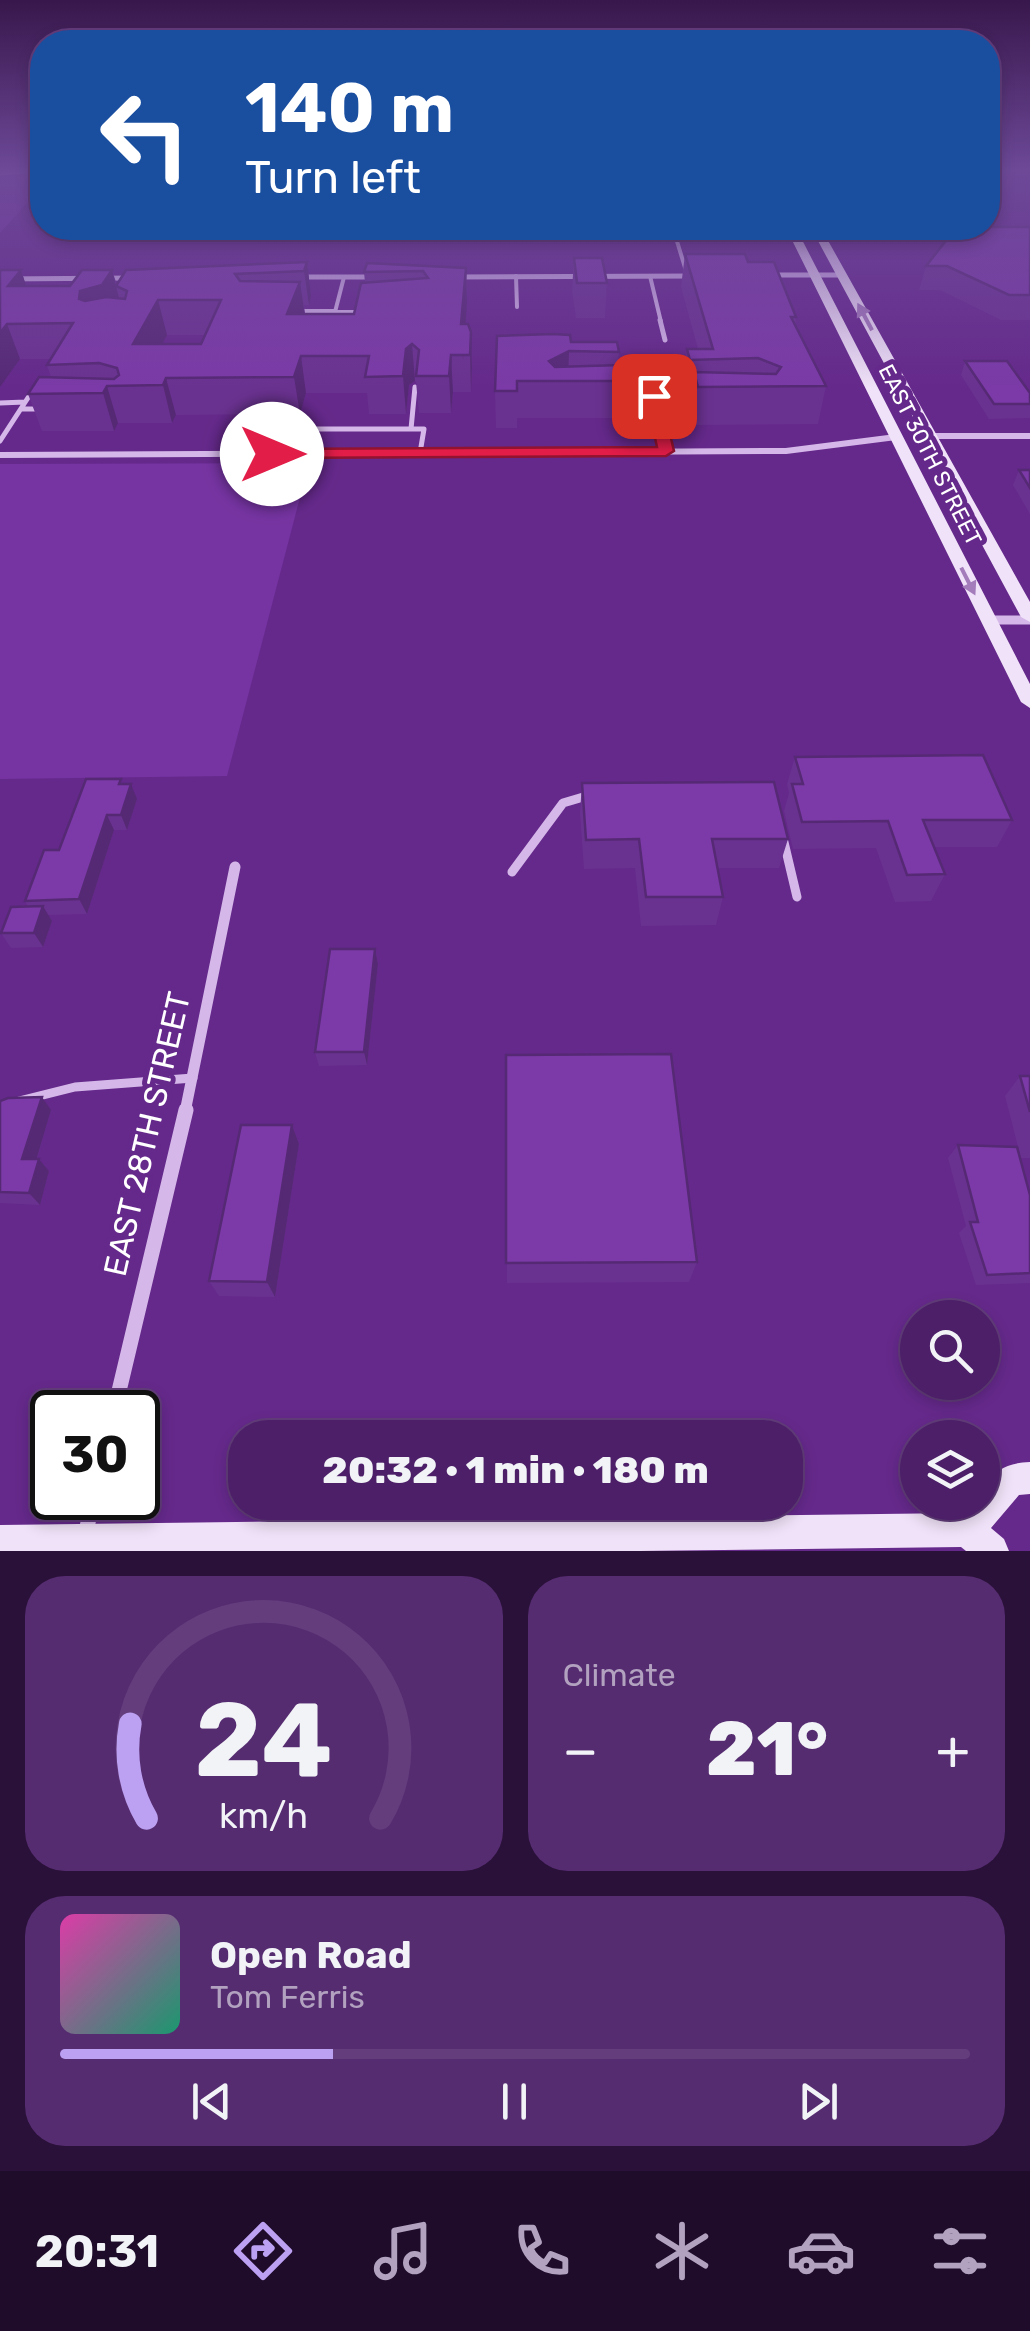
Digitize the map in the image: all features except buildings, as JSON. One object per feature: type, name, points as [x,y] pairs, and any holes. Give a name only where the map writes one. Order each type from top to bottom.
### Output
[{"type":"main road","name":"EAST 30TH STREET","points":[[799,243],[1030,702]]},
{"type":"main road","name":"EAST 30TH STREET","points":[[825,243],[1030,618]]},
{"type":"main road","points":[[0,1542],[100,1546],[979,1541],[1010,1478],[1030,1478]]},
{"type":"street","points":[[758,275],[842,275]]},
{"type":"street","points":[[442,277],[705,276]]},
{"type":"street","points":[[288,277],[383,277]]},
{"type":"street","points":[[4,278],[139,278]]},
{"type":"street","points":[[0,455],[786,451],[896,436]]},
{"type":"street","points":[[930,436],[1030,436]]},
{"type":"street","points":[[988,620],[1030,618]]},
{"type":"street","name":"EAST 28TH STREET","points":[[119,1390],[192,1078],[235,867]]},
{"type":"street","points":[[97,1520],[100,1546]]},
{"type":"lane","points":[[677,243],[688,276]]},
{"type":"lane","points":[[516,276],[517,306]]},
{"type":"lane","points":[[650,276],[665,340]]},
{"type":"lane","points":[[331,329],[344,277]]},
{"type":"lane","points":[[0,288],[4,278]]},
{"type":"lane","points":[[296,311],[366,312]]},
{"type":"lane","points":[[0,441],[41,380]]},
{"type":"lane","points":[[411,429],[414,387]]},
{"type":"lane","points":[[652,388],[666,451]]},
{"type":"lane","points":[[602,397],[714,404]]},
{"type":"lane","points":[[0,403],[52,409]]},
{"type":"lane","points":[[236,454],[246,429],[424,429],[420,453]]},
{"type":"lane","points":[[512,872],[563,804],[597,793]]},
{"type":"lane","points":[[780,826],[797,897]]},
{"type":"lane","points":[[4,1107],[74,1087],[192,1078]]},
{"type":"shaded area","points":[[309,463],[227,776],[0,779],[0,464]]},
{"type":"route","points":[[272,454],[666,451],[654,396]]}]
